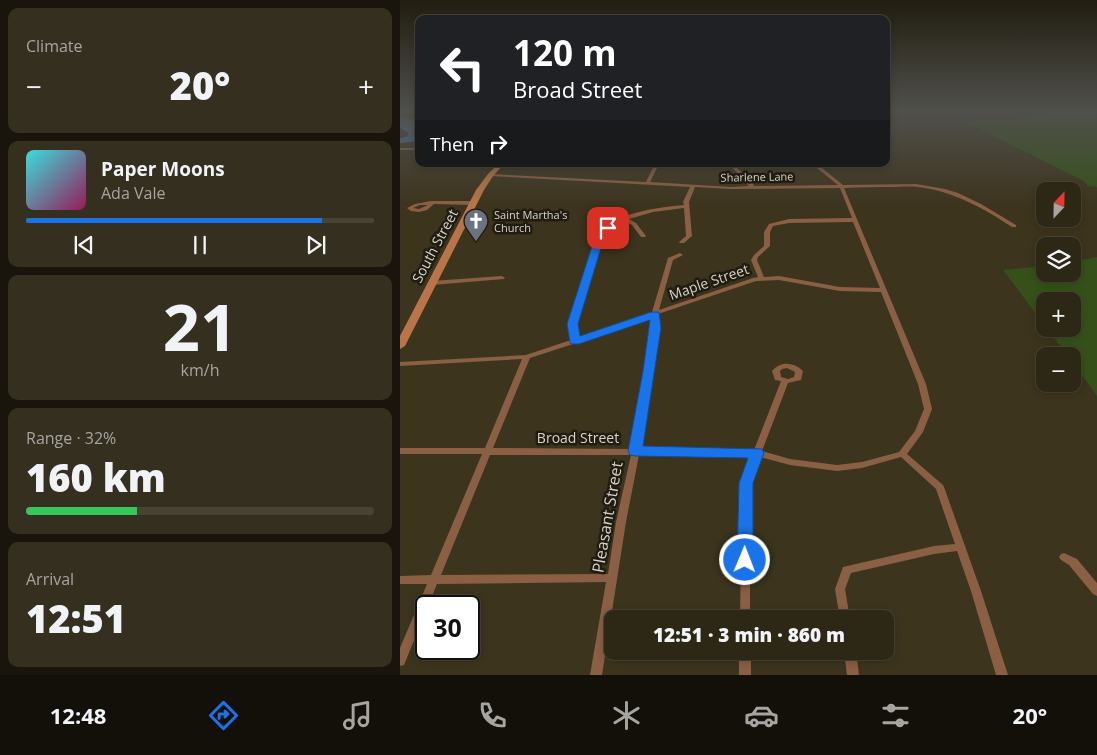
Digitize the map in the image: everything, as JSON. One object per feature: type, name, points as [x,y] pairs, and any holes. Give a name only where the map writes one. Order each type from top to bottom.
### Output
[{"type":"main road","name":"South Street","points":[[400,346],[473,203],[490,175],[498,167]]},
{"type":"street","points":[[400,149],[415,149]]},
{"type":"street","points":[[646,184],[655,167]]},
{"type":"street","points":[[734,167],[752,187]]},
{"type":"street","points":[[818,167],[841,185],[922,384],[928,409],[919,432],[902,454],[940,487],[1002,675]]},
{"type":"street","name":"Sharlene Lane","points":[[490,175],[693,186],[752,187],[910,184],[943,190],[980,203],[1014,226]]},
{"type":"street","points":[[682,242],[689,236],[686,206],[693,186]]},
{"type":"street","points":[[413,206],[411,210],[420,210],[433,203],[473,203]]},
{"type":"street","points":[[575,342],[573,324],[600,237],[608,228],[626,220],[655,210],[686,206]]},
{"type":"street","points":[[626,220],[634,224],[643,236]]},
{"type":"street","points":[[761,278],[754,260],[767,246],[767,232],[771,225],[784,222],[855,220]]},
{"type":"street","name":"Pleasant Street","points":[[596,675],[611,578],[649,371],[655,314],[670,259],[680,255]]},
{"type":"street","points":[[432,283],[502,278]]},
{"type":"street","name":"Maple Street","points":[[400,364],[527,357],[575,342],[744,282],[761,278],[785,279],[840,289],[883,290]]},
{"type":"street","points":[[400,661],[527,357]]},
{"type":"street","points":[[745,610],[746,483],[785,381]]},
{"type":"street","name":"Broad Street","points":[[400,451],[757,453],[790,462],[837,468],[862,465],[902,454]]},
{"type":"street","points":[[844,610],[840,589],[847,570],[934,550],[961,547]]},
{"type":"street","points":[[1064,557],[1073,562],[1097,591]]},
{"type":"street","points":[[400,580],[611,578]]},
{"type":"street","points":[[745,660],[745,675]]},
{"type":"street","points":[[851,660],[853,675]]},
{"type":"green space","points":[[1004,142],[1097,142],[1097,187],[1088,186],[1084,181]]},
{"type":"green space","points":[[1097,257],[1097,396],[1081,374],[1081,347],[1061,347],[1053,337],[1081,337],[1081,292],[1036,292],[1036,314],[1003,270],[1036,267],[1036,282],[1081,282],[1081,260]]},
{"type":"place","name":"Saint Martha's Church","points":[[476,242]]},
{"type":"route","points":[[608,228],[600,237],[573,324],[575,342],[655,314],[655,328],[642,421],[635,451],[757,453],[746,483],[745,560]]}]
